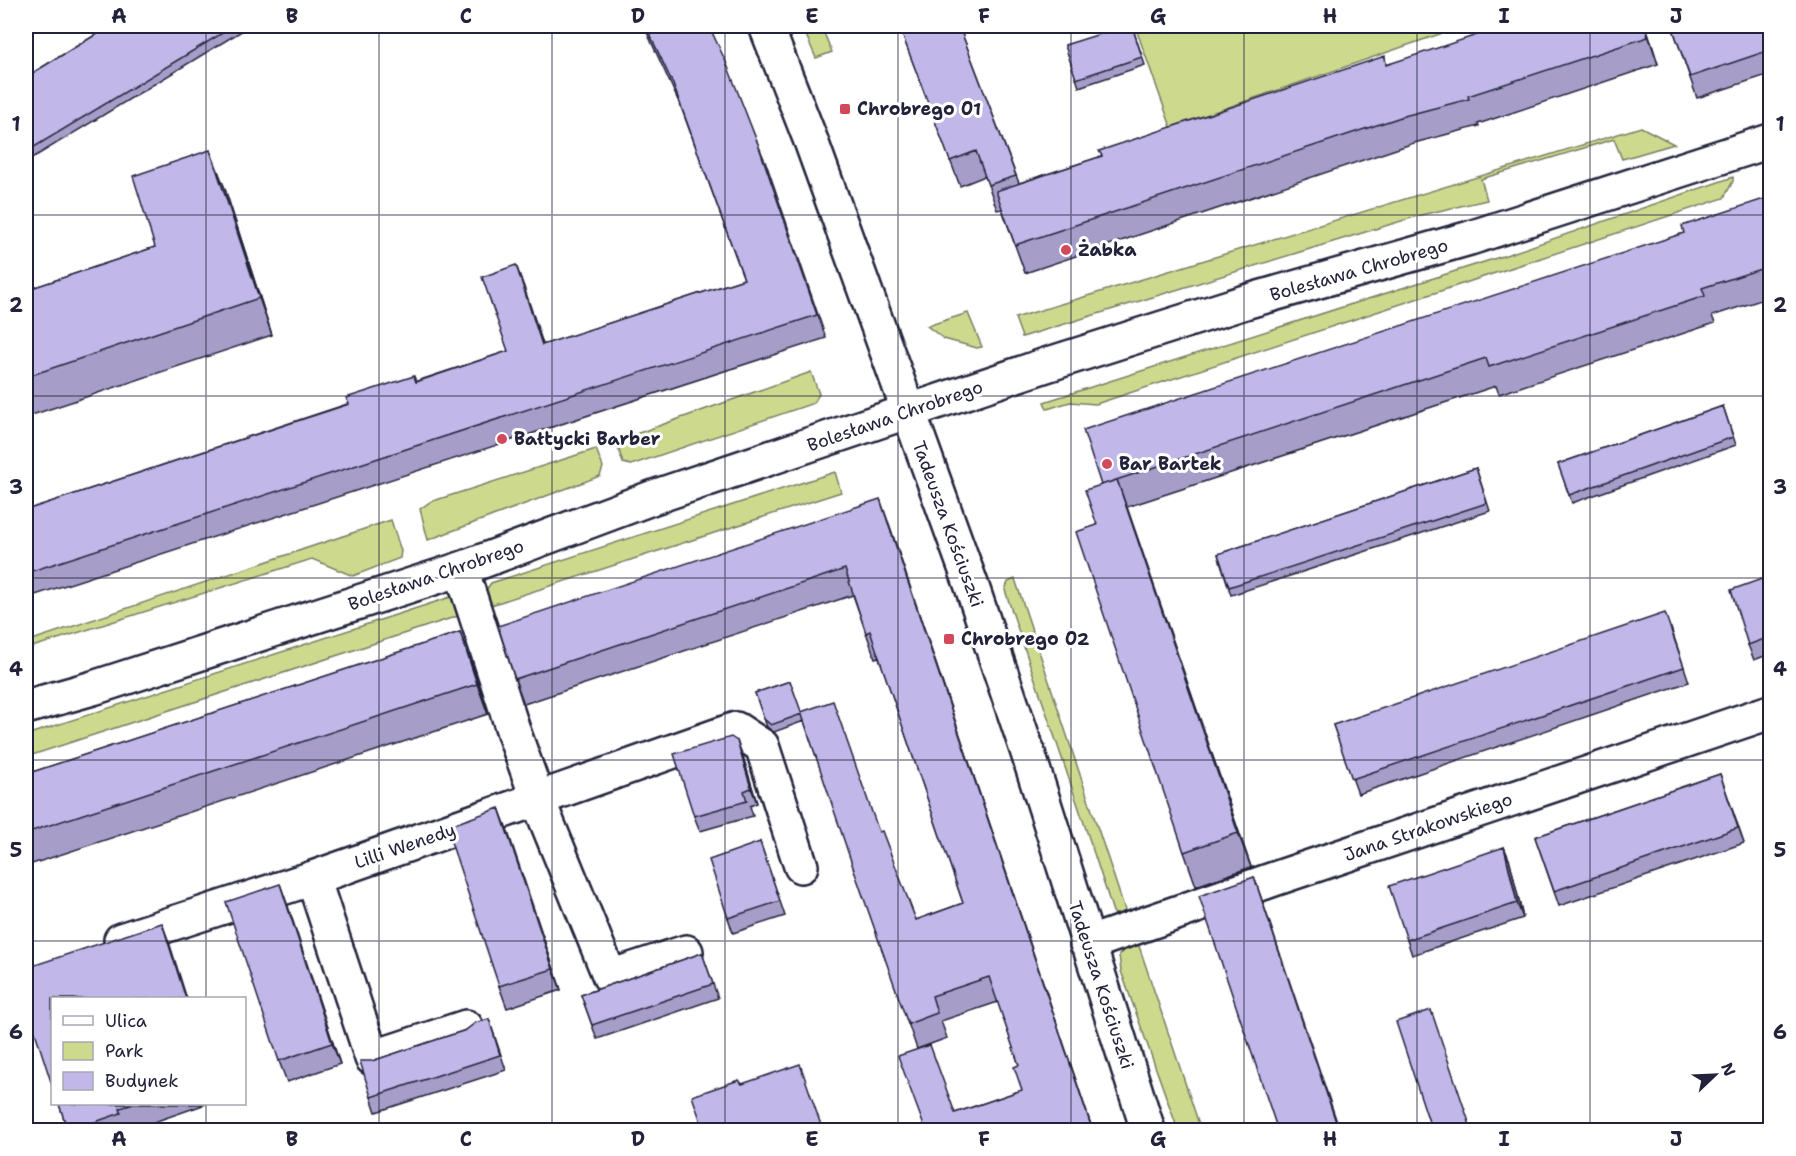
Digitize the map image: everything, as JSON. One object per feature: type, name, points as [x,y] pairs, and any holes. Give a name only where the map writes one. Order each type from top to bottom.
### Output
[{"type":"street","name":"Tadeusza Kościuszki","points":[[766,26],[811,141],[962,558],[1023,739],[1148,1131]]},
{"type":"street","name":"Bolesława Chrobrego","points":[[26,707],[93,688],[461,569],[654,497],[1017,375],[1234,305],[1448,244],[1770,141]]},
{"type":"street","points":[[461,569],[538,800],[609,977],[686,952]]},
{"type":"street","name":"Jana Strakowskiego","points":[[1087,944],[1770,712]]},
{"type":"street","name":"Lilli Wenedy","points":[[92,950],[313,878],[736,729],[762,747],[801,866]]},
{"type":"street","points":[[313,878],[372,1058],[466,1027]]},
{"type":"green space","points":[[802,26],[821,26],[832,52],[816,58]]},
{"type":"green space","points":[[1135,26],[1463,26],[1171,127]]},
{"type":"green space","points":[[1641,127],[1674,144],[1622,159],[1614,139],[1481,179],[1487,200],[1421,215],[1022,337],[1015,318]]},
{"type":"green space","points":[[1733,177],[1724,198],[1096,404],[1070,402],[1047,409],[1044,402],[1503,256]]},
{"type":"green space","points":[[968,313],[982,347],[977,348],[944,339],[927,326]]},
{"type":"green space","points":[[811,372],[819,394],[814,403],[631,465],[623,463],[616,441]]},
{"type":"green space","points":[[596,449],[603,467],[600,476],[428,540],[420,509],[430,502]]},
{"type":"green space","points":[[835,472],[841,492],[491,605],[486,590],[491,583]]},
{"type":"green space","points":[[391,520],[401,551],[400,558],[353,576],[312,559],[26,649],[26,642]]},
{"type":"green space","points":[[1015,579],[1127,916],[1118,916],[1113,912],[1018,630],[1005,590],[1008,582]]},
{"type":"green space","points":[[454,596],[464,614],[26,757],[26,735]]},
{"type":"green space","points":[[1138,943],[1201,1130],[1178,1130],[1121,971],[1119,955],[1128,946]]},
{"type":"building","points":[[110,26],[234,26],[26,152],[26,77]]},
{"type":"building","points":[[646,26],[709,26],[726,62],[758,144],[817,315],[26,573],[26,510],[349,404],[346,398],[414,376],[416,382],[508,351],[482,277],[516,265],[542,345],[744,279],[673,84]]},
{"type":"building","points":[[899,26],[959,26],[1016,176],[988,185],[976,151],[950,161]]},
{"type":"building","points":[[1125,26],[1132,26],[1142,57],[1076,79],[1065,45]]},
{"type":"building","points":[[1498,26],[1645,26],[1648,37],[1468,96],[1469,99],[1404,116],[1015,245],[996,191],[1102,156],[1099,151],[1385,56],[1386,65],[1498,28]]},
{"type":"building","points":[[1672,26],[1770,26],[1770,50],[1690,77]]},
{"type":"building","points":[[210,150],[259,298],[26,377],[26,290],[155,247],[133,176]]},
{"type":"building","points":[[1770,197],[1770,266],[1702,288],[1705,296],[1489,367],[1486,358],[1101,485],[1083,430],[1684,233],[1682,226]]},
{"type":"building","points":[[1723,406],[1733,437],[1569,495],[1558,464]]},
{"type":"building","points":[[1476,468],[1487,503],[1229,587],[1218,554]]},
{"type":"building","points":[[1117,480],[1238,833],[1184,852],[1076,532],[1097,525],[1085,490]]},
{"type":"building","points":[[880,499],[1091,1126],[1077,1131],[911,1131],[924,1126],[898,1056],[930,1045],[955,1113],[1022,1090],[1014,1067],[1019,1065],[989,977],[932,996],[937,1013],[908,1024],[856,876],[801,712],[833,701],[879,832],[882,831],[916,920],[963,903],[870,631],[866,633],[845,569],[515,679],[498,626]]},
{"type":"building","points":[[1770,576],[1770,637],[1748,645],[1731,590]]},
{"type":"building","points":[[1665,613],[1684,667],[1352,779],[1333,725]]},
{"type":"building","points":[[460,632],[477,684],[26,833],[26,774]]},
{"type":"building","points":[[790,681],[802,714],[771,725],[764,719],[755,693]]},
{"type":"building","points":[[731,737],[737,741],[751,788],[744,791],[747,801],[694,816],[674,754]]},
{"type":"building","points":[[1720,774],[1738,828],[1554,891],[1535,837]]},
{"type":"building","points":[[499,808],[553,969],[499,986],[446,827]]},
{"type":"building","points":[[760,842],[780,901],[728,918],[709,860]]},
{"type":"building","points":[[1504,847],[1517,903],[1407,940],[1389,886]]},
{"type":"building","points":[[1254,877],[1339,1131],[1278,1131],[1199,896]]},
{"type":"building","points":[[280,884],[332,1043],[279,1061],[226,902]]},
{"type":"building","points":[[162,923],[185,997],[51,997],[51,1082],[26,1004],[26,968]]},
{"type":"building","points":[[702,953],[713,984],[592,1025],[581,995]]},
{"type":"building","points":[[1431,1010],[1472,1131],[1432,1131],[1396,1022]]},
{"type":"building","points":[[489,1019],[500,1055],[371,1097],[360,1061],[372,1061],[466,1030],[475,1023]]},
{"type":"building","points":[[800,1064],[823,1131],[704,1131],[692,1096],[739,1080],[742,1084]]},
{"type":"building","points":[[59,1105],[130,1105],[120,1108],[121,1113],[68,1131]]},
{"type":"building","points":[[1770,1121],[1770,1131],[1742,1131]]},
{"type":"place","name":"Chrobrego 01","points":[[845,109]]},
{"type":"place","name":"Żabka","points":[[1066,250]]},
{"type":"place","name":"Bałtycki Barber","points":[[502,439]]},
{"type":"place","name":"Bar Bartek","points":[[1107,464]]},
{"type":"place","name":"Chrobrego 02","points":[[949,639]]}]
